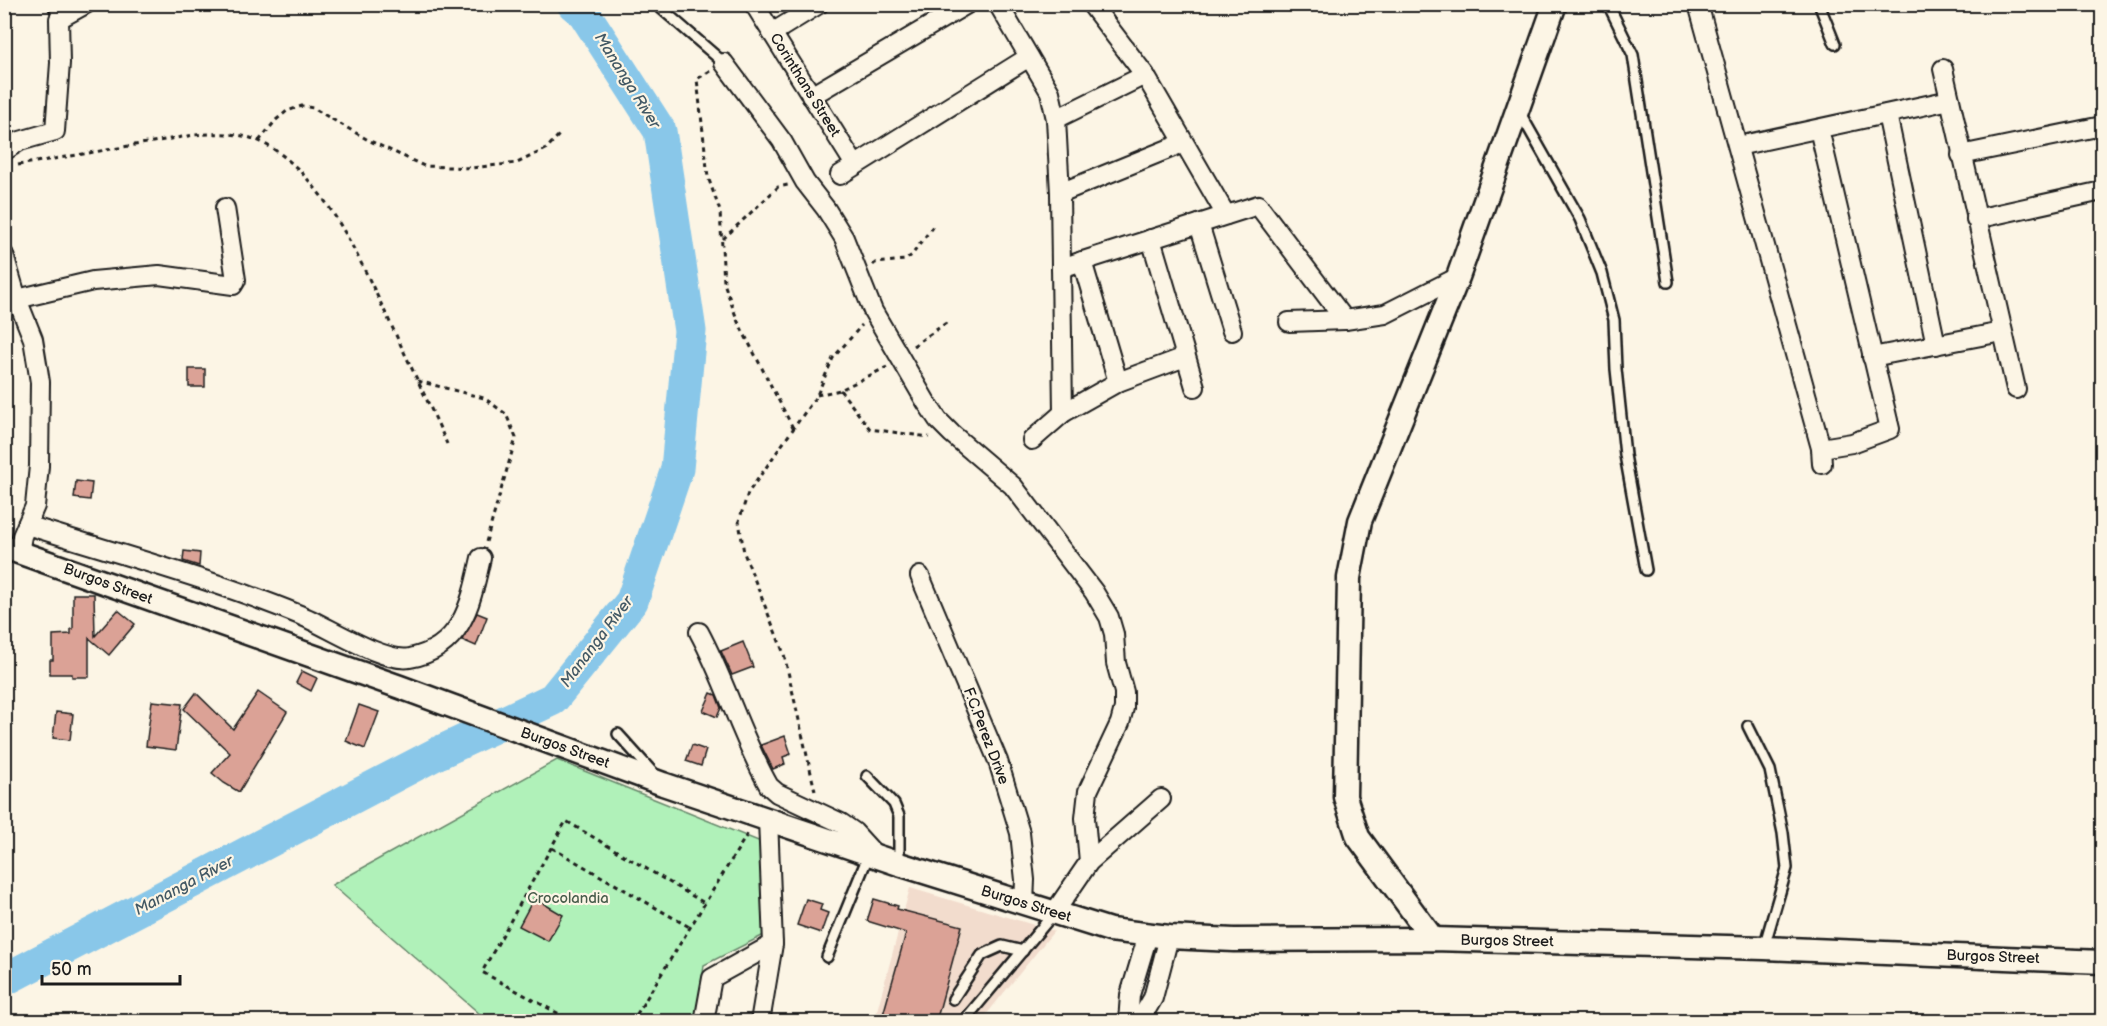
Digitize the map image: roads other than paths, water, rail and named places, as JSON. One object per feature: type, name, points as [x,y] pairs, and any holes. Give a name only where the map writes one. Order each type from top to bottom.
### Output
[{"type":"street","points":[[4,151],[20,141],[55,131],[60,63],[56,12],[86,4]]},
{"type":"street","name":"Corinthans Street","points":[[754,4],[855,165]]},
{"type":"street","points":[[772,33],[819,4]]},
{"type":"street","points":[[811,96],[967,4]]},
{"type":"street","points":[[998,4],[1050,92],[1056,119],[1060,193],[1063,413]]},
{"type":"street","points":[[1091,4],[1145,75],[1226,215]]},
{"type":"street","points":[[1433,939],[1358,837],[1345,797],[1348,578],[1360,521],[1458,277],[1555,4]]},
{"type":"street","points":[[1698,4],[1822,456],[1890,429],[1819,129]]},
{"type":"street","points":[[840,175],[1029,57]]},
{"type":"street","points":[[724,63],[782,141],[805,182],[826,209],[844,238],[873,311],[938,420],[1014,486],[1094,592],[1109,617],[1114,634],[1116,663],[1124,692],[1124,708],[1120,723],[1088,791],[1085,818],[1089,862]]},
{"type":"street","points":[[1943,69],[2016,389]]},
{"type":"street","points":[[1056,119],[1145,75]]},
{"type":"street","points":[[1738,146],[1950,100]]},
{"type":"street","points":[[1887,114],[1936,345]]},
{"type":"street","points":[[1961,155],[2103,126]]},
{"type":"street","points":[[1060,193],[1184,143]]},
{"type":"street","points":[[1976,219],[2103,191]]},
{"type":"street","points":[[1061,268],[1258,205],[1345,320]]},
{"type":"street","points":[[17,299],[93,281],[159,275],[233,285],[236,280],[225,208]]},
{"type":"street","points":[[1199,224],[1232,331]]},
{"type":"street","points":[[1150,239],[1195,387]]},
{"type":"street","points":[[4,255],[17,299],[33,339],[40,382],[39,466],[35,506],[22,536],[12,550]]},
{"type":"street","points":[[1082,261],[1118,382]]},
{"type":"street","points":[[1289,322],[1345,320],[1385,314],[1458,277]]},
{"type":"street","points":[[1872,357],[2002,332]]},
{"type":"street","points":[[1032,440],[1063,413],[1118,382],[1185,357]]},
{"type":"street","points":[[27,525],[301,615],[389,657],[409,658],[436,648],[457,631],[471,604],[481,558]]},
{"type":"street","name":"Burgos Street","points":[[12,550],[400,687],[663,784],[899,864],[1110,930],[1158,936],[1234,940],[1433,939],[1764,948],[2103,962]]},
{"type":"street","name":"F.C.Perez Drive","points":[[920,576],[1001,771],[1020,833],[1025,880],[1024,903]]},
{"type":"street","points":[[699,632],[715,661],[737,720],[769,786],[777,793],[854,832],[872,855]]},
{"type":"street","points":[[1054,913],[1089,862],[1161,799]]},
{"type":"street","points":[[760,1022],[773,944],[768,819]]},
{"type":"street","points":[[1128,1022],[1130,995],[1158,936]]},
{"type":"street","points":[[1138,1022],[1154,998],[1158,936]]},
{"type":"street","points":[[704,1022],[712,978],[773,944]]},
{"type":"lane","points":[[656,4],[724,63]]},
{"type":"lane","points":[[1608,4],[1633,55],[1668,282]]},
{"type":"lane","points":[[1819,4],[1835,44]]},
{"type":"lane","points":[[1518,110],[1580,219],[1602,273],[1614,320],[1616,369],[1625,455],[1646,570]]},
{"type":"lane","points":[[1748,726],[1770,770],[1783,833],[1786,868],[1764,948]]},
{"type":"lane","points":[[618,734],[663,784]]},
{"type":"lane","points":[[867,776],[894,804],[899,816],[899,864]]},
{"type":"lane","points":[[827,957],[872,855]]},
{"type":"lane","points":[[963,1022],[1054,913]]},
{"type":"lane","points":[[953,999],[982,955],[1002,946],[1023,951]]},
{"type":"waterway","name":"Mananga River","points":[[4,980],[438,753],[553,699],[632,601],[677,469],[690,331],[660,131],[584,13],[573,4]]},
{"type":"park label","name":"Crocolandia","points":[[568,898]]}]
